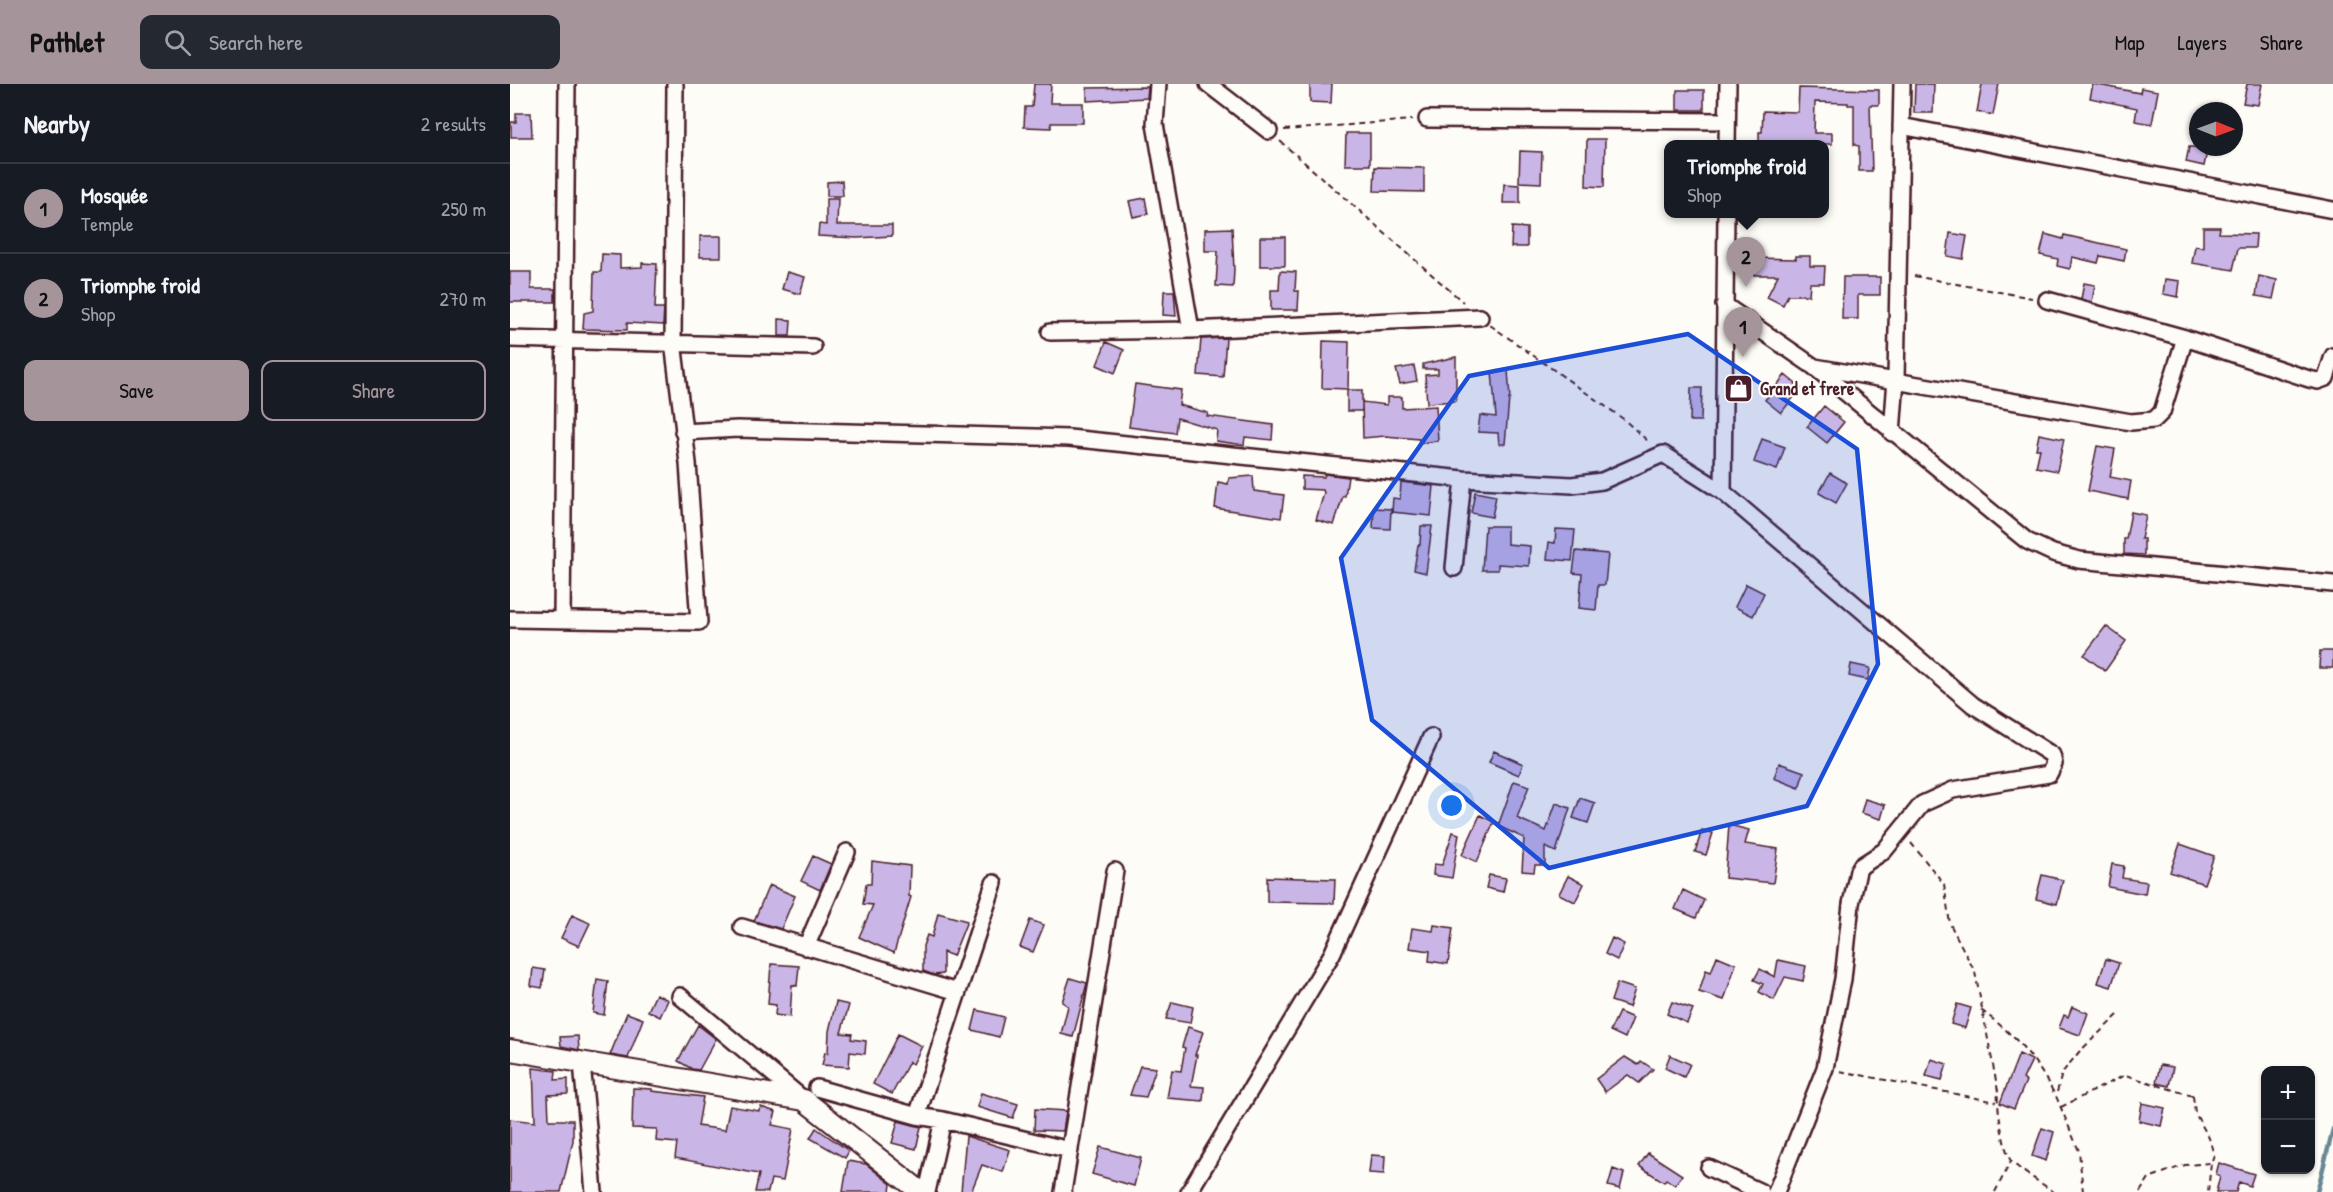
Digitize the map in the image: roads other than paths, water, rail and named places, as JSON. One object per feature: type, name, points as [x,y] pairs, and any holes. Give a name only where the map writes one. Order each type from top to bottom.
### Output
[{"type":"street","points":[[562,620],[567,84]]},
{"type":"street","points":[[510,619],[699,622],[688,463],[673,342],[675,84]]},
{"type":"street","points":[[1158,84],[1155,124],[1191,330]]},
{"type":"street","points":[[1208,84],[1269,131]]},
{"type":"street","points":[[1727,140],[1728,84]]},
{"type":"street","points":[[1892,433],[1896,379],[1902,84]]},
{"type":"street","points":[[1427,119],[1727,121]]},
{"type":"street","points":[[1901,126],[2333,210]]},
{"type":"street","points":[[1723,492],[1725,218]]},
{"type":"street","points":[[2047,300],[2185,338],[2318,381],[2326,378],[2333,356]]},
{"type":"street","points":[[1724,305],[1813,366],[1892,433],[2027,541],[2053,553],[2079,560],[2333,584]]},
{"type":"street","points":[[1050,332],[1191,330],[1480,317]]},
{"type":"street","points":[[1813,366],[2131,422],[2154,420],[2162,412],[2185,338]]},
{"type":"street","points":[[510,339],[813,347]]},
{"type":"street","points":[[683,432],[738,429],[1069,438],[1463,479],[1572,485],[1602,481],[1663,454],[1723,492],[1973,705],[2052,755],[2054,764],[2049,774],[1953,790],[1922,804],[1884,851],[1861,866],[1851,904],[1843,979],[1825,1068],[1776,1192]]},
{"type":"street","points":[[1454,568],[1463,479]]},
{"type":"street","points":[[1189,1192],[1332,954],[1431,737]]},
{"type":"street","points":[[806,946],[847,852]]},
{"type":"street","points":[[1063,1192],[1115,871]]},
{"type":"street","points":[[917,1116],[994,883]]},
{"type":"street","points":[[742,927],[958,992]]},
{"type":"street","points":[[680,996],[811,1094],[921,1192]]},
{"type":"street","points":[[510,1050],[582,1063],[811,1094],[943,1120],[1070,1150]]},
{"type":"street","points":[[582,1063],[594,1192]]},
{"type":"street","points":[[927,1192],[943,1120]]},
{"type":"street","points":[[1709,1168],[1761,1192]]},
{"type":"waterway","points":[[2317,1192],[2333,1129]]},
{"type":"place","name":"Triomphe froid","points":[[1746,287]]},
{"type":"place","name":"Mosquée","points":[[1743,357]]},
{"type":"place","name":"Grand et frere","points":[[1739,389]]}]
